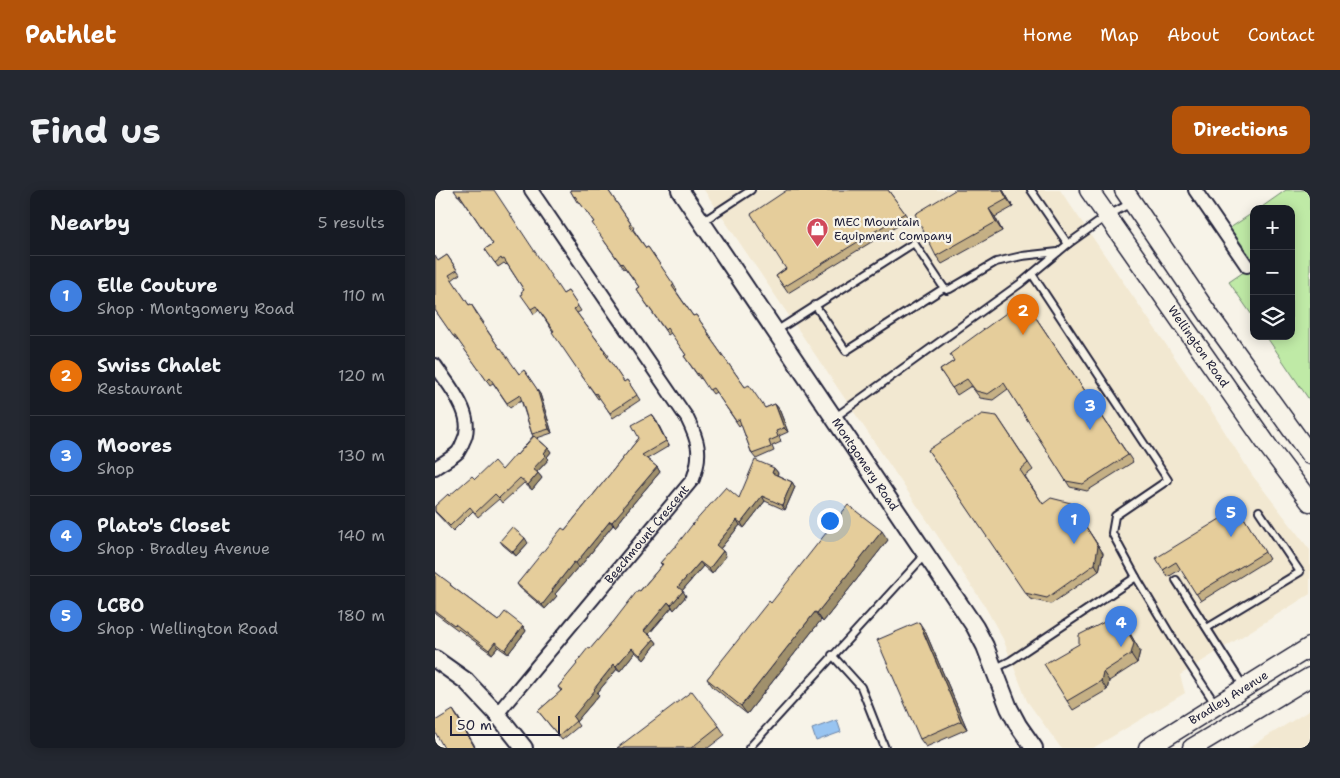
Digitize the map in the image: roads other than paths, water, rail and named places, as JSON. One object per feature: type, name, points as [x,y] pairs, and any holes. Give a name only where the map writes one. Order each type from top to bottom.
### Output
[{"type":"main road","name":"Wellington Road","points":[[1089,190],[1270,449],[1310,502]]},
{"type":"main road","points":[[1128,196],[1211,318],[1310,455]]},
{"type":"main road","name":"Bradley Avenue","points":[[1148,748],[1310,647]]},
{"type":"main road","name":"Bradley Avenue","points":[[1200,746],[1310,677]]},
{"type":"street","name":"Beechmount Crescent","points":[[497,714],[693,479],[698,465],[699,447],[687,418],[531,190]]},
{"type":"street","name":"Montgomery Road","points":[[680,190],[975,627],[985,646],[1009,708],[1034,748]]},
{"type":"street","points":[[1195,190],[1247,266]]},
{"type":"street","points":[[435,365],[459,401],[467,422],[465,438],[458,452],[435,468]]},
{"type":"street","points":[[435,659],[465,681],[497,714],[524,748]]},
{"type":"lane","points":[[701,223],[751,190]]},
{"type":"lane","points":[[1031,190],[1068,244]]},
{"type":"lane","points":[[834,418],[1021,283],[1068,244],[1107,216],[1128,196]]},
{"type":"lane","points":[[775,331],[914,243],[947,290],[996,262],[1021,256],[1058,252]]},
{"type":"lane","points":[[1032,274],[1168,480],[1115,516],[1112,533],[1176,644],[1216,706]]},
{"type":"lane","points":[[815,305],[846,350],[944,288]]},
{"type":"lane","points":[[1207,628],[1300,572],[1259,511]]},
{"type":"lane","points":[[749,748],[926,554]]},
{"type":"lane","points":[[994,670],[1136,577]]},
{"type":"lane","points":[[1176,580],[1245,688]]},
{"type":"lane","points":[[832,655],[861,687],[885,748]]},
{"type":"water","points":[[837,720],[841,732],[816,741],[812,729]]},
{"type":"place","name":"MEC Mountain Equipment Company","points":[[818,248]]},
{"type":"place","name":"Swiss Chalet","points":[[1023,335]]},
{"type":"place","name":"Moores","points":[[1090,430]]},
{"type":"place","name":"LCBO","points":[[1231,537]]},
{"type":"place","name":"Elle Couture","points":[[1074,544]]},
{"type":"place","name":"Plato's Closet","points":[[1121,647]]}]
